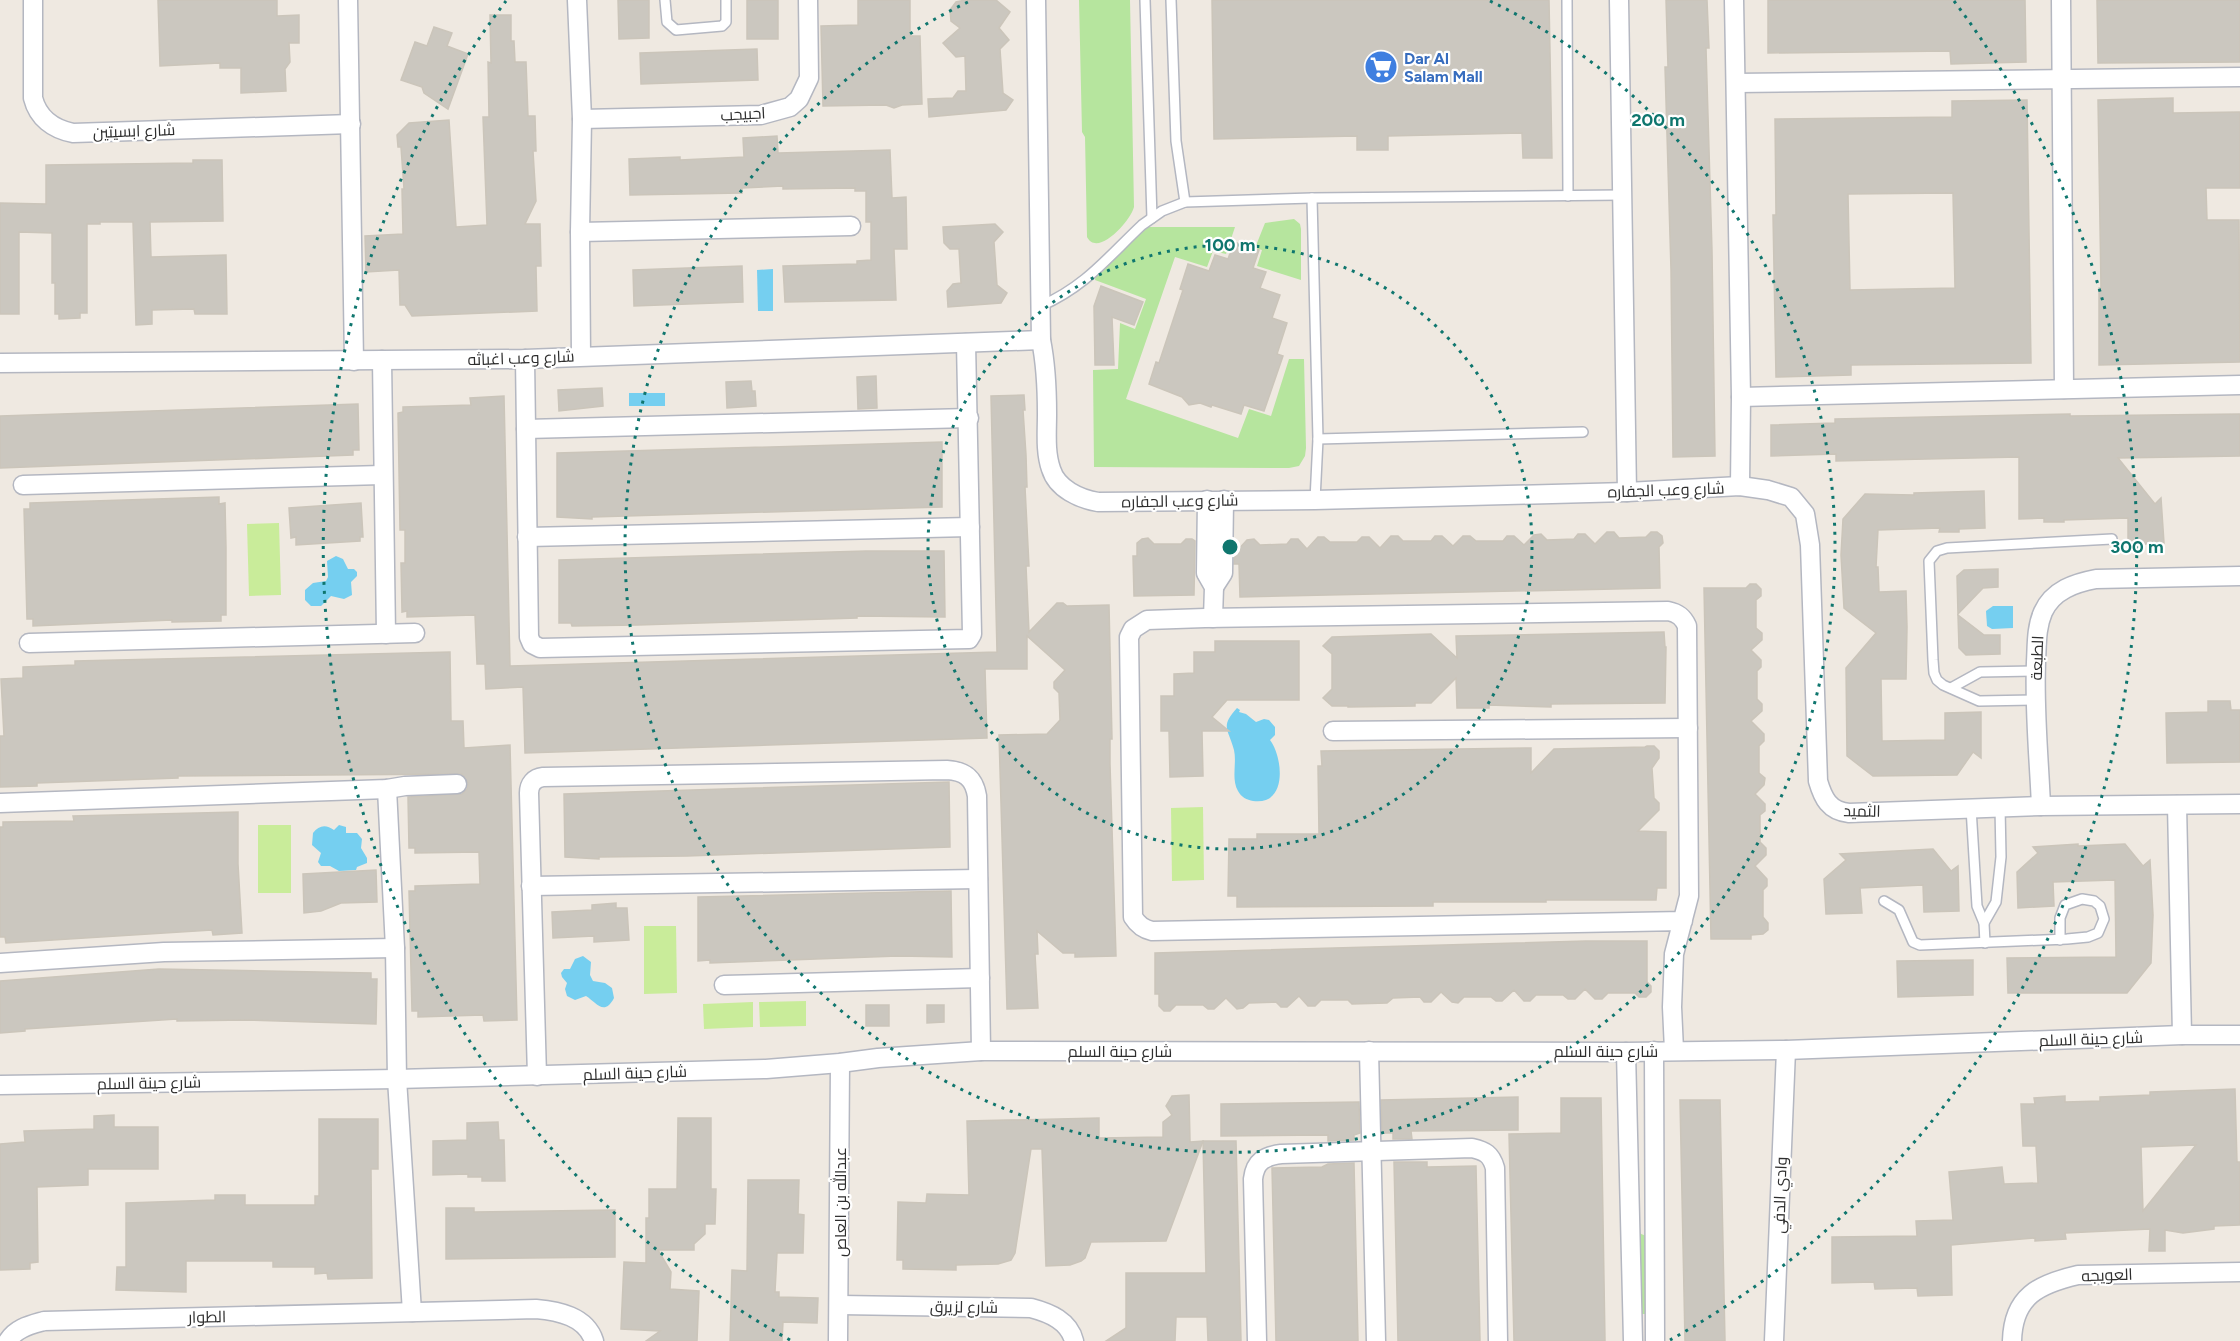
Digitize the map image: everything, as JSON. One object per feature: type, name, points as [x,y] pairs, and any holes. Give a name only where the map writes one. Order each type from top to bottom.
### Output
[{"type":"street","name":"شارع ابسيتين","points":[[33,0],[33,98],[42,117],[61,131],[73,133],[351,124]]},
{"type":"street","points":[[348,0],[354,361]]},
{"type":"street","points":[[577,0],[582,119],[581,356]]},
{"type":"street","name":"اجبيجب","points":[[582,119],[761,115],[790,106],[800,99],[809,78],[808,0]]},
{"type":"street","name":"شارع وعب الجفاره","points":[[1036,0],[1041,340],[1047,382],[1047,450],[1051,471],[1059,483],[1070,492],[1084,500],[1098,502],[1315,500],[1627,492],[1740,486],[1768,490],[1791,497]]},
{"type":"street","points":[[1619,0],[1627,492]]},
{"type":"street","points":[[1734,0],[1741,397],[1740,486]]},
{"type":"street","points":[[2061,0],[2064,389]]},
{"type":"street","points":[[1736,84],[2240,77]]},
{"type":"street","points":[[580,232],[851,225]]},
{"type":"street","name":"شارع وعب اغباثه","points":[[0,363],[525,359],[1041,340]]},
{"type":"street","points":[[525,359],[529,637],[532,644],[540,648],[969,639],[972,634],[966,343]]},
{"type":"street","points":[[382,360],[386,634]]},
{"type":"street","points":[[1741,397],[2240,386]]},
{"type":"street","points":[[526,429],[969,418]]},
{"type":"street","points":[[23,485],[382,476]]},
{"type":"street","name":"الثميد","points":[[1791,497],[1805,514],[1809,545],[1818,780],[1823,796],[1832,808],[1840,812],[2041,806],[2240,804]]},
{"type":"street","points":[[1213,618],[1214,587],[1206,573],[1216,500]]},
{"type":"street","points":[[527,537],[970,527]]},
{"type":"street","name":"الطبعة","points":[[2041,806],[2036,700],[2037,630],[2044,610],[2057,594],[2074,583],[2096,579],[2240,576]]},
{"type":"street","points":[[1674,1050],[1672,1007],[1674,954],[1683,921],[1689,896],[1687,626],[1676,612],[1668,610],[1147,620],[1133,629],[1129,637],[1133,917],[1140,926],[1152,931],[1683,921]]},
{"type":"street","points":[[29,643],[415,633]]},
{"type":"street","points":[[1333,731],[1688,728]]},
{"type":"street","points":[[537,1076],[529,788],[538,777],[923,770],[958,770],[968,776],[975,785],[981,1052]]},
{"type":"street","points":[[0,802],[387,789],[457,784]]},
{"type":"street","points":[[387,789],[395,948],[398,1079],[412,1312]]},
{"type":"street","points":[[2177,805],[2182,1035]]},
{"type":"street","points":[[531,886],[978,879]]},
{"type":"street","points":[[0,963],[164,952],[395,948]]},
{"type":"street","points":[[724,985],[980,978]]},
{"type":"street","name":"شارع حينة السلم","points":[[0,1085],[766,1070],[878,1058],[981,1052],[1786,1050],[2182,1035],[2240,1035]]},
{"type":"street","name":"وادي الدفي","points":[[1774,1341],[1786,1050]]},
{"type":"street","points":[[1369,1051],[1376,1341]]},
{"type":"street","points":[[1654,1051],[1655,1341]]},
{"type":"street","points":[[1626,1052],[1633,1341]]},
{"type":"street","name":"عبدالله بن العاص","points":[[838,1341],[840,1063]]},
{"type":"street","points":[[1257,1341],[1254,1170],[1260,1161],[1275,1155],[1472,1148],[1489,1154],[1495,1168],[1498,1341]]},
{"type":"street","name":"العويجه","points":[[2012,1341],[2019,1311],[2031,1291],[2052,1281],[2078,1275],[2240,1272]]},
{"type":"street","name":"شارع لزيرق","points":[[840,1305],[1031,1308],[1048,1313],[1061,1321],[1072,1331],[1074,1341]]},
{"type":"street","name":"الطوار","points":[[8,1341],[12,1335],[26,1325],[44,1321],[536,1309],[560,1311],[579,1321],[592,1335],[594,1341]]},
{"type":"lane","points":[[666,0],[667,22],[675,30],[722,26],[726,22],[726,0]]},
{"type":"lane","points":[[1145,0],[1152,218]]},
{"type":"lane","points":[[1171,0],[1176,141],[1185,202]]},
{"type":"lane","points":[[1567,0],[1568,196]]},
{"type":"lane","points":[[1041,306],[1073,290],[1087,279],[1142,225],[1185,202],[1312,198],[1622,195]]},
{"type":"lane","points":[[1312,198],[1318,439],[1315,500]]},
{"type":"lane","points":[[1318,439],[1583,432]]},
{"type":"lane","points":[[2036,700],[1979,700],[1943,685],[1937,680],[1934,673],[1928,569],[1933,555],[1947,548],[2112,539]]},
{"type":"lane","points":[[1952,688],[1980,672],[2036,671]]},
{"type":"lane","points":[[1984,923],[1996,902],[2001,857],[2000,807]]},
{"type":"lane","points":[[1971,808],[1977,906],[1984,923],[1985,943]]},
{"type":"lane","points":[[1884,901],[1899,910],[1913,942],[1920,945],[2060,940],[2088,938],[2098,933],[2104,919],[2100,906],[2094,901],[2082,898],[2065,905],[2060,918],[2060,940]]},
{"type":"green space","points":[[1079,0],[1130,0],[1134,207],[1121,228],[1114,235],[1099,243],[1092,242],[1087,237]]},
{"type":"green space","points":[[1294,219],[1300,224],[1301,229],[1301,280],[1257,266],[1262,250],[1255,248],[1265,223]]},
{"type":"green space","points":[[1148,227],[1235,227],[1226,254],[1213,251],[1207,267],[1175,257],[1126,399],[1238,438],[1249,409],[1271,416],[1289,359],[1304,359],[1306,448],[1305,456],[1299,466],[1289,468],[1094,467],[1093,370],[1118,369],[1120,323],[1135,329],[1146,299],[1095,280],[1096,274],[1137,231]]},
{"type":"green space","points":[[279,523],[281,595],[249,596],[247,524]]},
{"type":"green space","points":[[1203,807],[1204,880],[1172,881],[1171,808]]},
{"type":"green space","points":[[258,825],[291,825],[291,893],[258,893]]},
{"type":"green space","points":[[644,926],[676,926],[677,993],[644,994]]},
{"type":"green space","points":[[806,1001],[806,1026],[760,1027],[759,1002]]},
{"type":"green space","points":[[753,1002],[753,1027],[704,1029],[703,1004]]},
{"type":"green space","points":[[1639,1233],[1646,1236],[1647,1311],[1645,1314],[1641,1314]]},
{"type":"water","points":[[773,269],[773,311],[758,311],[757,270]]},
{"type":"water","points":[[629,393],[665,393],[665,406],[629,406]]},
{"type":"water","points":[[336,556],[343,559],[348,569],[354,569],[357,572],[357,576],[351,582],[352,595],[344,599],[331,596],[321,606],[311,606],[305,600],[305,590],[313,583],[326,581],[327,561]]},
{"type":"water","points":[[1993,606],[2013,606],[2013,628],[1992,629],[1987,626],[1986,611]]},
{"type":"water","points":[[1237,708],[1239,712],[1246,714],[1256,722],[1269,720],[1275,727],[1275,735],[1270,740],[1278,757],[1279,779],[1272,796],[1264,801],[1246,799],[1236,786],[1234,750],[1227,724]]},
{"type":"water","points":[[339,825],[346,827],[346,833],[357,833],[362,839],[361,848],[367,858],[367,863],[357,867],[356,870],[339,871],[330,866],[321,866],[318,862],[321,853],[312,845],[313,833],[320,827],[325,826],[334,830]]},
{"type":"water","points":[[583,956],[591,962],[590,975],[593,981],[605,983],[612,988],[614,998],[607,1007],[600,1006],[586,996],[575,1000],[567,996],[565,989],[567,983],[561,973],[564,969],[570,969],[575,959]]},
{"type":"building","points":[[158,0],[277,0],[277,16],[299,15],[299,43],[289,43],[290,62],[285,69],[286,91],[241,93],[241,68],[220,68],[220,63],[160,66]]},
{"type":"building","points":[[618,0],[649,0],[649,38],[619,39]]},
{"type":"building","points":[[747,0],[778,0],[778,39],[747,39]]},
{"type":"building","points":[[858,0],[910,0],[910,36],[920,36],[922,104],[902,105],[894,108],[886,105],[823,106],[821,26],[858,25]]},
{"type":"building","points":[[996,0],[1010,12],[999,28],[1009,40],[1000,49],[1003,93],[1013,100],[1006,110],[929,117],[928,99],[953,98],[958,91],[966,91],[965,56],[956,57],[943,43],[960,28],[951,21],[950,10],[956,2]]},
{"type":"building","name":"Dar Al Salam Mall","points":[[1212,0],[1549,0],[1552,158],[1523,158],[1522,133],[1388,136],[1388,150],[1357,150],[1357,136],[1214,139]]},
{"type":"building","points":[[1666,0],[1707,0],[1709,48],[1706,48],[1715,456],[1673,457],[1671,270],[1665,67],[1668,67]]},
{"type":"building","points":[[1768,0],[2025,0],[2026,62],[1951,64],[1950,51],[1768,53]]},
{"type":"building","points":[[2097,0],[2240,0],[2240,62],[2098,63]]},
{"type":"building","points":[[490,15],[511,15],[511,41],[514,41],[515,62],[526,62],[528,116],[535,116],[536,151],[533,151],[536,201],[525,224],[540,224],[541,266],[536,266],[537,311],[412,316],[405,305],[400,305],[399,270],[366,272],[365,236],[403,234],[402,189],[404,189],[401,147],[398,147],[397,135],[409,123],[449,120],[456,227],[487,225],[483,117],[489,117]]},
{"type":"building","points":[[434,27],[452,33],[447,46],[468,54],[448,109],[424,93],[422,87],[401,80],[415,42],[427,46]]},
{"type":"building","points":[[757,49],[758,80],[641,84],[640,53]]},
{"type":"building","points":[[2173,98],[2173,113],[2240,112],[2240,188],[2206,188],[2207,220],[2239,220],[2240,362],[2099,365],[2099,288],[2101,288],[2098,100]]},
{"type":"building","points":[[2027,100],[2031,363],[1851,365],[1851,375],[1776,377],[1773,215],[1776,215],[1775,119],[1952,117],[1952,101]],"holes":[[[1953,193],[1955,288],[1850,290],[1848,194]]]},
{"type":"building","points":[[777,136],[778,153],[890,150],[892,198],[906,197],[907,249],[894,249],[896,300],[785,302],[783,266],[857,264],[857,261],[871,260],[871,222],[866,222],[866,191],[855,191],[855,188],[783,189],[783,186],[742,188],[742,193],[630,195],[629,159],[680,157],[680,160],[744,157],[743,138]]},
{"type":"building","points":[[193,160],[222,160],[223,221],[150,222],[151,257],[226,255],[227,314],[195,314],[194,309],[152,310],[152,324],[136,325],[133,222],[100,222],[100,224],[87,224],[87,313],[80,313],[80,318],[59,319],[59,314],[55,314],[55,283],[52,283],[52,233],[19,232],[19,314],[0,314],[0,203],[46,204],[46,165],[193,163]]},
{"type":"building","points":[[995,224],[1003,232],[994,242],[997,285],[1007,293],[1001,303],[948,307],[947,291],[953,284],[961,283],[959,249],[950,249],[944,243],[943,227]]},
{"type":"building","points":[[1234,242],[1259,250],[1253,268],[1266,272],[1260,288],[1280,295],[1272,318],[1287,323],[1277,354],[1283,356],[1264,411],[1244,405],[1241,414],[1212,405],[1211,407],[1200,403],[1189,405],[1182,397],[1149,384],[1156,362],[1159,363],[1183,290],[1180,289],[1188,264],[1209,271],[1215,255],[1228,259]]},
{"type":"building","points":[[742,266],[743,302],[634,306],[633,270]]},
{"type":"building","points":[[1101,286],[1143,302],[1134,325],[1112,317],[1114,365],[1095,365],[1094,306]]},
{"type":"building","points":[[876,376],[877,408],[858,409],[857,377]]},
{"type":"building","points":[[751,381],[752,391],[755,391],[756,406],[727,408],[726,382]]},
{"type":"building","points":[[602,388],[603,406],[559,411],[558,390]]},
{"type":"building","points":[[1024,395],[1029,632],[1057,603],[1067,606],[1109,605],[1112,739],[1110,739],[1110,764],[1116,956],[1075,957],[1075,953],[1063,953],[1037,931],[1038,954],[1035,954],[1038,1008],[1007,1009],[999,735],[1047,734],[1060,720],[1059,693],[1054,688],[1054,682],[1065,670],[1027,636],[1027,669],[985,669],[987,738],[525,753],[523,687],[486,689],[485,664],[477,664],[475,615],[407,617],[407,611],[402,612],[401,563],[405,563],[405,530],[400,530],[398,413],[403,412],[403,407],[471,405],[470,398],[504,396],[510,666],[997,652],[991,396]]},
{"type":"building","points":[[358,404],[359,450],[353,450],[353,455],[0,468],[0,416]]},
{"type":"building","points":[[2070,414],[2070,416],[2240,414],[2240,456],[2118,458],[2155,504],[2161,498],[2164,543],[2128,545],[2128,518],[2064,520],[2064,522],[2044,522],[2044,518],[2019,519],[2019,457],[1836,461],[1836,454],[1771,456],[1771,425],[1835,423],[1835,419]]},
{"type":"building","points":[[942,442],[942,507],[592,517],[592,519],[557,517],[557,453]]},
{"type":"building","points":[[1984,491],[1985,528],[1959,529],[1959,532],[1939,532],[1940,528],[1878,530],[1876,567],[1878,567],[1879,592],[1906,591],[1906,679],[1881,679],[1882,741],[1945,740],[1945,713],[1981,712],[1981,758],[1973,752],[1957,775],[1873,776],[1847,756],[1846,668],[1876,633],[1844,608],[1841,555],[1843,519],[1865,494],[1914,495],[1914,493]]},
{"type":"building","points":[[219,497],[219,504],[225,503],[226,548],[226,615],[221,615],[221,621],[172,622],[172,620],[33,626],[33,619],[27,619],[24,509],[30,509],[30,503]]},
{"type":"building","points":[[361,503],[363,537],[360,537],[360,541],[296,545],[296,537],[291,538],[289,508]]},
{"type":"building","points":[[1607,532],[1614,532],[1619,538],[1646,537],[1651,532],[1657,532],[1662,536],[1663,543],[1659,547],[1660,588],[1240,597],[1239,564],[1234,564],[1235,553],[1247,540],[1254,539],[1260,545],[1287,544],[1291,539],[1298,539],[1307,549],[1318,537],[1324,537],[1330,542],[1357,542],[1362,537],[1369,537],[1380,548],[1391,536],[1398,536],[1403,541],[1431,541],[1435,536],[1442,536],[1453,546],[1463,536],[1470,536],[1476,541],[1503,541],[1507,536],[1514,536],[1524,545],[1534,535],[1541,534],[1547,540],[1574,539],[1578,534],[1585,534],[1595,544]]},
{"type":"building","points":[[1148,538],[1154,544],[1181,544],[1186,539],[1195,541],[1194,595],[1134,596],[1133,556],[1137,556],[1137,543]]},
{"type":"building","points":[[866,551],[944,551],[945,617],[857,616],[857,618],[638,625],[572,626],[571,623],[559,623],[559,560]]},
{"type":"building","points":[[1998,569],[1998,587],[1983,588],[1958,614],[1957,576],[1964,570]]},
{"type":"building","points":[[1750,584],[1756,584],[1761,589],[1761,596],[1756,600],[1756,628],[1762,633],[1762,640],[1751,650],[1761,660],[1761,667],[1757,671],[1757,699],[1762,704],[1762,711],[1751,721],[1764,734],[1764,741],[1759,746],[1759,773],[1765,778],[1764,785],[1755,794],[1765,804],[1765,811],[1760,815],[1760,842],[1766,848],[1766,855],[1755,866],[1767,879],[1767,886],[1763,890],[1763,917],[1768,923],[1768,930],[1763,934],[1751,935],[1751,939],[1711,939],[1704,588],[1746,588]]},
{"type":"building","points":[[1958,615],[1984,635],[2000,635],[2000,654],[1966,655],[1959,648]]},
{"type":"building","points":[[1664,632],[1665,703],[1551,704],[1551,707],[1489,705],[1489,708],[1457,708],[1456,678],[1431,703],[1415,703],[1415,706],[1332,706],[1323,698],[1332,689],[1332,654],[1323,646],[1332,637],[1431,634],[1457,658],[1456,636]]},
{"type":"building","points":[[1215,641],[1299,641],[1299,700],[1227,700],[1212,717],[1229,731],[1202,731],[1203,776],[1170,777],[1169,731],[1161,731],[1161,696],[1174,696],[1174,674],[1194,673],[1194,652],[1215,652]]},
{"type":"building","points":[[450,652],[451,721],[463,721],[464,748],[510,745],[517,1020],[484,1021],[483,1015],[418,1017],[418,1011],[412,1011],[409,891],[415,891],[415,886],[480,884],[479,852],[415,853],[415,848],[409,848],[408,797],[462,794],[467,789],[468,783],[462,774],[178,776],[178,778],[37,783],[37,786],[0,787],[0,736],[4,736],[1,679],[23,678],[23,667],[75,665],[75,661]]},
{"type":"building","points":[[2208,701],[2230,701],[2231,710],[2240,710],[2240,762],[2167,763],[2166,713],[2208,712]]},
{"type":"building","points":[[1654,746],[1659,751],[1659,758],[1652,768],[1654,798],[1659,803],[1659,810],[1638,831],[1666,832],[1666,888],[1657,888],[1656,900],[1433,902],[1433,906],[1237,907],[1237,896],[1228,896],[1229,839],[1257,839],[1257,834],[1319,834],[1318,766],[1322,766],[1321,751],[1531,748],[1531,773],[1554,749]]},
{"type":"building","points":[[949,782],[950,847],[599,857],[599,859],[565,857],[564,794]]},
{"type":"building","points":[[238,812],[242,933],[213,935],[212,930],[6,943],[5,937],[0,937],[0,827],[3,827],[3,822],[74,821],[73,816]]},
{"type":"building","points":[[2078,844],[2078,846],[2125,844],[2143,866],[2150,860],[2153,915],[2151,963],[2127,993],[2008,993],[2007,958],[2116,957],[2115,880],[2053,882],[2054,906],[2018,908],[2017,872],[2038,853],[2033,847]]},
{"type":"building","points":[[1933,849],[1951,871],[1958,866],[1959,911],[1924,912],[1923,885],[1860,888],[1862,913],[1826,914],[1824,879],[1846,860],[1840,854]]},
{"type":"building","points":[[376,870],[377,902],[341,903],[321,911],[304,913],[303,874]]},
{"type":"building","points":[[951,891],[952,957],[898,956],[710,963],[710,960],[698,961],[698,897]]},
{"type":"building","points":[[616,903],[616,908],[627,908],[629,940],[594,942],[594,936],[553,938],[552,912],[592,910],[592,905]]},
{"type":"building","points":[[1647,941],[1647,982],[1651,986],[1651,992],[1646,997],[1639,997],[1635,993],[1608,993],[1602,999],[1595,999],[1585,989],[1575,999],[1568,999],[1563,995],[1536,995],[1530,1001],[1524,1001],[1514,990],[1502,1001],[1496,1001],[1491,997],[1464,997],[1458,1003],[1452,1002],[1441,992],[1431,1002],[1424,1002],[1420,997],[1393,998],[1387,1003],[1352,1004],[1348,1000],[1321,1000],[1315,1006],[1308,1006],[1299,996],[1287,1007],[1281,1007],[1276,1002],[1249,1003],[1237,1009],[1226,998],[1214,1009],[1208,1009],[1203,1005],[1176,1005],[1170,1011],[1164,1011],[1159,1006],[1159,994],[1155,994],[1155,953]]},
{"type":"building","points":[[1973,960],[1973,995],[1898,997],[1897,961]]},
{"type":"building","points":[[159,969],[371,973],[371,979],[377,979],[376,1024],[247,1020],[177,1021],[177,1019],[25,1029],[25,1031],[0,1033],[0,981]]},
{"type":"building","points":[[866,1005],[889,1005],[889,1026],[866,1026]]},
{"type":"building","points":[[927,1005],[944,1005],[944,1022],[927,1023]]},
{"type":"building","points":[[2235,1089],[2237,1162],[2240,1162],[2240,1225],[2214,1226],[2214,1229],[2183,1233],[2165,1230],[2165,1251],[2149,1251],[2150,1229],[2065,1233],[2066,1239],[2035,1241],[2035,1238],[1951,1245],[1952,1295],[1918,1296],[1917,1288],[1875,1289],[1874,1282],[1832,1283],[1832,1237],[1917,1236],[1916,1221],[1953,1220],[1949,1172],[2002,1167],[2004,1184],[2038,1183],[2036,1146],[2023,1146],[2021,1104],[2035,1104],[2034,1098],[2065,1096],[2065,1102],[2100,1101],[2100,1097],[2150,1095],[2150,1092]],"holes":[[[2196,1145],[2143,1211],[2141,1147]]]},
{"type":"building","points":[[1189,1095],[1190,1142],[1203,1141],[1166,1241],[1091,1242],[1085,1258],[1081,1261],[1070,1265],[1046,1266],[1042,1149],[1031,1149],[1015,1253],[1011,1260],[998,1264],[956,1265],[956,1270],[903,1269],[903,1260],[897,1260],[898,1202],[926,1203],[927,1194],[969,1195],[967,1121],[1099,1118],[1099,1138],[1163,1137],[1163,1122],[1172,1115],[1166,1106],[1172,1096]]},
{"type":"building","points":[[1518,1097],[1518,1130],[1411,1131],[1412,1139],[1393,1139],[1393,1133],[1382,1133],[1381,1100]]},
{"type":"building","points":[[1561,1098],[1601,1098],[1605,1341],[1514,1341],[1509,1134],[1561,1133]]},
{"type":"building","points":[[1680,1100],[1720,1100],[1725,1341],[1685,1341]]},
{"type":"building","points":[[1359,1102],[1360,1133],[1354,1135],[1354,1140],[1328,1141],[1328,1135],[1221,1136],[1221,1104]]},
{"type":"building","points":[[114,1115],[114,1127],[158,1127],[158,1169],[88,1169],[88,1185],[37,1187],[38,1262],[30,1263],[30,1269],[0,1270],[0,1144],[25,1142],[24,1131],[94,1129],[94,1116]]},
{"type":"building","points":[[678,1118],[711,1118],[711,1189],[716,1189],[715,1224],[705,1224],[705,1234],[694,1244],[694,1250],[658,1250],[671,1272],[670,1289],[699,1291],[697,1341],[646,1341],[660,1331],[621,1329],[624,1262],[646,1263],[646,1218],[649,1218],[649,1189],[677,1189]]},
{"type":"building","points":[[319,1119],[378,1119],[378,1169],[371,1169],[372,1278],[328,1279],[327,1273],[315,1274],[315,1267],[273,1267],[273,1261],[186,1261],[186,1292],[116,1290],[117,1267],[126,1267],[126,1203],[215,1200],[215,1195],[245,1195],[245,1205],[315,1205],[315,1196],[319,1196]]},
{"type":"building","points":[[498,1122],[499,1140],[504,1140],[505,1181],[482,1181],[482,1177],[468,1177],[468,1174],[433,1175],[433,1141],[467,1140],[467,1123]]},
{"type":"building","points":[[1203,1141],[1236,1141],[1241,1341],[1208,1341],[1207,1317],[1176,1317],[1175,1341],[1106,1341],[1126,1328],[1126,1273],[1206,1273]]},
{"type":"building","points":[[1394,1162],[1427,1162],[1427,1167],[1476,1166],[1480,1341],[1398,1341]]},
{"type":"building","points":[[1354,1163],[1358,1341],[1276,1341],[1272,1168],[1322,1167],[1328,1164]]},
{"type":"building","points":[[748,1180],[799,1180],[798,1214],[804,1215],[803,1253],[777,1253],[775,1292],[779,1292],[779,1297],[818,1298],[817,1323],[783,1322],[782,1341],[730,1341],[732,1270],[747,1271]]},
{"type":"building","points":[[446,1208],[474,1208],[474,1212],[615,1210],[615,1257],[446,1259]]},
{"type":"place","name":"Dar Al Salam Mall","points":[[1381,67]]}]
